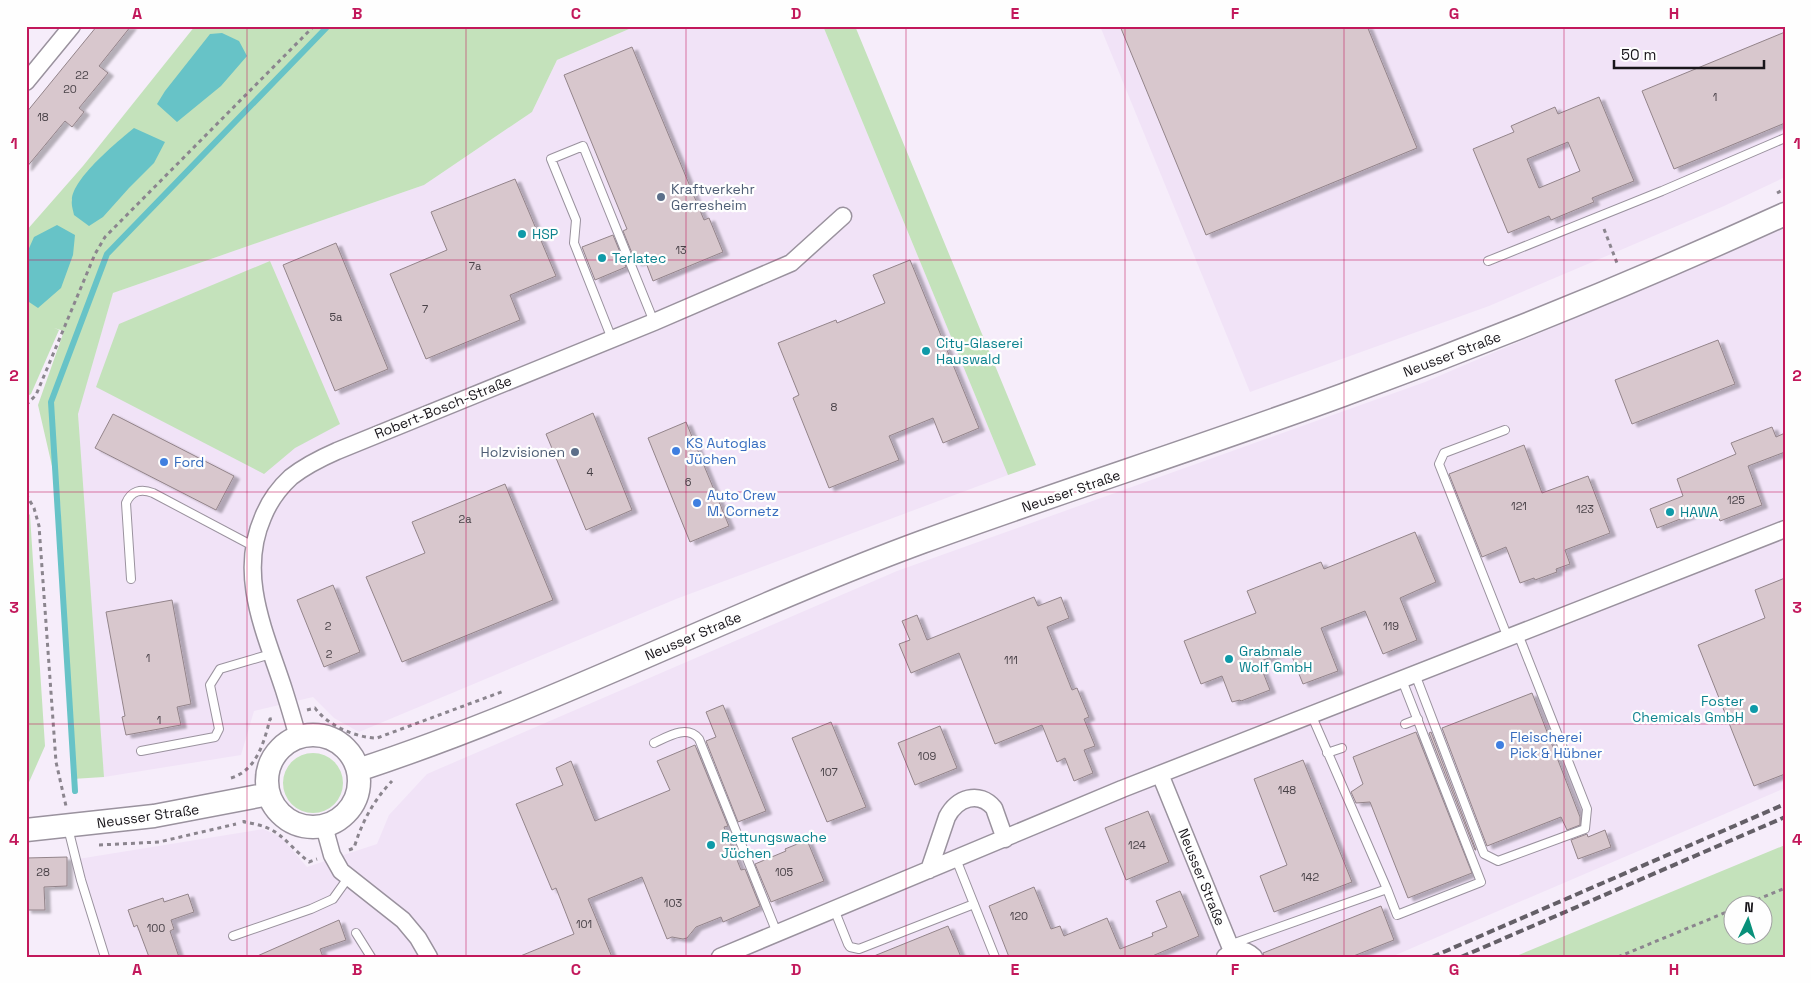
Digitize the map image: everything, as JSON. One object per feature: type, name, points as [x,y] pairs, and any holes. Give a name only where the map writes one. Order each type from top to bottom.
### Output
[{"type":"main road","name":"Neusser Straße","points":[[358,770],[489,722],[812,586],[922,542],[1280,418],[1488,340],[1657,271],[1785,214]]},
{"type":"main road","points":[[311,735],[324,736],[336,741],[346,748],[354,758],[358,770],[360,784],[354,805],[345,816],[324,826],[313,828],[300,826],[288,820],[278,811],[268,794],[268,770],[275,756],[285,745],[298,738],[311,735]]},
{"type":"main road","name":"Neusser Straße","points":[[26,830],[64,817],[126,820],[182,812],[268,794]]},
{"type":"street","points":[[26,82],[72,26]]},
{"type":"street","name":"Robert-Bosch-Straße","points":[[298,738],[261,620],[253,581],[252,564],[253,546],[259,526],[269,504],[290,478],[306,466],[337,450],[654,322],[791,263],[842,216]]},
{"type":"street","points":[[720,957],[1160,774],[1785,529]]},
{"type":"street","name":"Neusser Straße","points":[[1160,774],[1229,951]]},
{"type":"street","points":[[929,870],[947,817],[955,804],[968,798],[977,798],[994,808],[1005,838]]},
{"type":"street","points":[[324,826],[334,860],[341,871],[397,915],[418,938],[429,957]]},
{"type":"street","points":[[1229,951],[1244,951],[1254,957]]},
{"type":"lane","points":[[1488,261],[1785,138]]},
{"type":"lane","points":[[612,339],[574,243],[576,220],[552,159],[583,146],[654,322]]},
{"type":"lane","points":[[1409,677],[1484,854],[1498,861],[1585,829],[1587,809],[1440,464],[1444,453],[1505,430]]},
{"type":"lane","points":[[130,579],[126,503],[130,494],[138,490],[153,493],[253,546]]},
{"type":"lane","points":[[141,751],[216,737],[219,728],[210,685],[220,668],[271,654]]},
{"type":"lane","points":[[1311,714],[1397,915],[1481,882],[1418,719],[1409,677]]},
{"type":"lane","points":[[1405,724],[1418,719]]},
{"type":"lane","points":[[654,743],[684,732],[695,734],[699,739],[777,933]]},
{"type":"lane","points":[[1327,753],[1342,748]]},
{"type":"lane","points":[[64,817],[105,957]]},
{"type":"lane","points":[[956,859],[996,957]]},
{"type":"lane","points":[[233,936],[311,910],[333,899],[348,878]]},
{"type":"lane","points":[[1229,951],[1386,889]]},
{"type":"lane","points":[[834,910],[848,944],[850,947],[859,950],[974,904]]},
{"type":"lane","points":[[356,933],[372,957]]},
{"type":"path","points":[[26,405],[36,394],[102,241],[314,26]]},
{"type":"path","points":[[1599,216],[1618,264]]},
{"type":"path","points":[[26,494],[34,508],[39,526],[56,755],[66,808],[64,817]]},
{"type":"path","points":[[230,779],[246,770],[257,755]]},
{"type":"path","points":[[1766,896],[1785,888]]},
{"type":"path","points":[[1618,957],[1724,913]]},
{"type":"shaded area","points":[[636,26],[823,26],[1008,475],[676,599],[359,732],[334,718],[313,697],[254,711],[241,755],[104,777],[83,564],[78,412],[113,293],[424,185],[532,112],[557,60]]},
{"type":"shaded area","points":[[1100,26],[1785,26],[1785,177],[1724,206],[1489,306],[1250,392]]},
{"type":"shaded area","points":[[1785,228],[1785,788],[1391,957],[109,957],[78,859],[263,829],[281,837],[307,867],[377,844],[389,815],[427,774],[897,571],[1425,382]]},
{"type":"green space","points":[[195,26],[636,26],[557,60],[532,112],[424,185],[113,293],[78,414],[104,777],[72,779],[60,501],[38,405],[64,331],[54,328],[59,330],[31,394],[26,397],[26,231],[83,166]]},
{"type":"green space","points":[[823,26],[855,26],[1036,465],[1008,475]]},
{"type":"green space","points":[[270,261],[340,424],[295,448],[264,474],[96,387],[119,324]]},
{"type":"green space","points":[[26,511],[30,515],[45,746],[26,789]]},
{"type":"green space","points":[[307,753],[319,753],[330,758],[338,766],[343,777],[341,795],[330,808],[319,813],[307,813],[296,808],[288,800],[283,789],[283,777],[288,766],[296,758]]},
{"type":"green space","points":[[1785,845],[1785,957],[1514,957]]},
{"type":"water","points":[[222,33],[239,41],[247,56],[221,86],[177,122],[157,104],[210,34]]},
{"type":"water","points":[[134,128],[165,142],[154,163],[103,217],[89,226],[74,215],[72,200],[74,191],[87,171]]},
{"type":"water","points":[[57,225],[75,235],[73,255],[61,288],[38,308],[26,300],[26,255],[34,237]]},
{"type":"building","points":[[97,26],[131,26],[99,66],[108,73],[79,108],[84,112],[72,127],[65,121],[26,168],[26,113]]},
{"type":"building","points":[[1120,26],[1367,26],[1417,148],[1206,235]]},
{"type":"building","points":[[1785,32],[1785,123],[1674,169],[1642,91]]},
{"type":"building","points":[[632,47],[704,220],[709,218],[723,252],[653,281],[645,260],[636,263],[623,231],[627,229],[564,75]]},
{"type":"building","points":[[1599,97],[1634,181],[1592,198],[1594,202],[1551,220],[1549,216],[1508,233],[1473,149],[1514,132],[1511,126],[1555,107],[1558,114]],"holes":[[[1568,142],[1580,171],[1539,188],[1527,159]]]},
{"type":"building","points":[[515,179],[556,276],[510,295],[520,320],[426,359],[390,274],[447,250],[431,212]]},
{"type":"building","name":"Terlatec","points":[[613,235],[626,267],[595,280],[582,247]]},
{"type":"building","points":[[336,243],[388,369],[335,391],[283,265]]},
{"type":"building","points":[[910,260],[979,428],[943,443],[933,418],[889,436],[899,460],[829,488],[793,398],[799,395],[778,343],[836,320],[837,323],[885,303],[873,275]]},
{"type":"building","points":[[1718,340],[1735,384],[1632,424],[1615,380]]},
{"type":"building","points":[[593,413],[632,510],[586,530],[546,434]]},
{"type":"building","name":"Ford","points":[[113,414],[234,476],[216,510],[95,448]]},
{"type":"building","points":[[686,422],[729,526],[690,542],[648,438]]},
{"type":"building","points":[[1772,427],[1776,437],[1785,433],[1785,452],[1748,466],[1762,505],[1720,521],[1714,506],[1657,528],[1650,509],[1683,496],[1677,479],[1736,454],[1731,443]]},
{"type":"building","points":[[1524,445],[1542,493],[1588,476],[1610,533],[1565,550],[1570,564],[1556,569],[1557,572],[1520,583],[1506,547],[1482,557],[1449,474]]},
{"type":"building","points":[[505,484],[553,600],[402,662],[366,577],[425,553],[412,522]]},
{"type":"building","points":[[1415,532],[1436,582],[1400,598],[1417,640],[1383,654],[1365,611],[1321,628],[1338,671],[1303,684],[1289,649],[1259,662],[1270,690],[1241,701],[1232,702],[1222,676],[1201,684],[1184,641],[1256,613],[1247,591],[1321,562],[1324,569]]},
{"type":"building","name":"Foster Chemicals GmbH","points":[[1785,578],[1785,774],[1754,786],[1698,645],[1765,618],[1755,590]]},
{"type":"building","points":[[333,585],[360,652],[324,667],[297,600]]},
{"type":"building","points":[[1034,597],[1038,606],[1061,597],[1069,618],[1047,627],[1072,690],[1077,688],[1089,717],[1084,719],[1095,746],[1084,750],[1093,773],[1074,781],[1065,758],[1057,762],[1042,725],[995,744],[959,653],[911,673],[899,644],[910,640],[902,621],[917,615],[927,640]]},
{"type":"building","points":[[172,600],[191,704],[177,707],[181,725],[126,735],[122,717],[125,716],[106,612]]},
{"type":"building","points":[[1532,693],[1580,817],[1580,825],[1567,830],[1561,817],[1487,846],[1442,728]]},
{"type":"building","points":[[723,705],[766,811],[738,822],[706,741],[716,737],[706,712]]},
{"type":"building","points":[[831,722],[866,807],[827,822],[792,738]]},
{"type":"building","points":[[940,726],[957,768],[915,785],[898,743]]},
{"type":"building","points":[[1416,732],[1472,873],[1408,898],[1370,802],[1356,803],[1351,792],[1363,784],[1353,757]]},
{"type":"building","points":[[1431,732],[1476,850],[1429,733]]},
{"type":"building","points":[[695,745],[728,826],[724,827],[741,870],[745,869],[760,906],[723,922],[721,917],[696,927],[687,938],[672,937],[667,939],[642,877],[588,899],[612,957],[518,957],[574,934],[556,888],[552,890],[516,804],[563,785],[556,768],[571,761],[595,821],[670,790],[657,761]]},
{"type":"building","points":[[1303,760],[1352,882],[1274,912],[1260,876],[1287,865],[1254,779]]},
{"type":"building","points":[[1148,811],[1169,862],[1126,880],[1105,828]]},
{"type":"building","points":[[1605,830],[1611,847],[1578,859],[1571,840],[1587,834],[1588,837]]},
{"type":"building","points":[[807,840],[824,881],[771,902],[755,864]]},
{"type":"building","points":[[67,857],[67,886],[44,887],[45,910],[26,910],[26,858]]},
{"type":"building","points":[[1034,887],[1051,929],[1060,926],[1064,936],[1107,918],[1120,949],[1153,936],[1152,933],[1167,927],[1156,901],[1180,891],[1199,936],[1150,957],[1009,957],[989,906]]},
{"type":"building","points":[[188,894],[194,912],[171,920],[174,929],[170,931],[179,957],[149,957],[137,925],[134,927],[128,910],[163,898],[164,902]]},
{"type":"building","points":[[1381,906],[1394,940],[1351,957],[1264,957],[1263,953]]},
{"type":"building","points":[[339,920],[346,940],[320,949],[323,957],[255,957]]},
{"type":"building","points":[[948,926],[961,957],[874,957],[874,956]]},
{"type":"waterway","points":[[75,791],[51,402],[107,254],[328,26]]},
{"type":"railway","points":[[1432,957],[1785,804]]},
{"type":"railway","points":[[1461,957],[1785,817]]},
{"type":"place","name":"Kraftverkehr Gerresheim","points":[[661,197]]},
{"type":"place","name":"HSP","points":[[522,234]]},
{"type":"place","name":"Terlatec","points":[[602,258]]},
{"type":"place","name":"City-Glaserei Hauswald","points":[[926,351]]},
{"type":"place","name":"KS Autoglas Jüchen","points":[[676,451]]},
{"type":"place","name":"Holzvisionen","points":[[575,452]]},
{"type":"place","name":"Ford","points":[[164,462]]},
{"type":"place","name":"Auto Crew M. Cornetz","points":[[697,503]]},
{"type":"place","name":"HAWA","points":[[1670,512]]},
{"type":"place","name":"Grabmale Wolf GmbH","points":[[1229,659]]},
{"type":"place","name":"Foster Chemicals GmbH","points":[[1754,709]]},
{"type":"place","name":"Fleischerei Pick & Hübner","points":[[1500,745]]},
{"type":"place","name":"Rettungswache Jüchen","points":[[711,845]]}]
